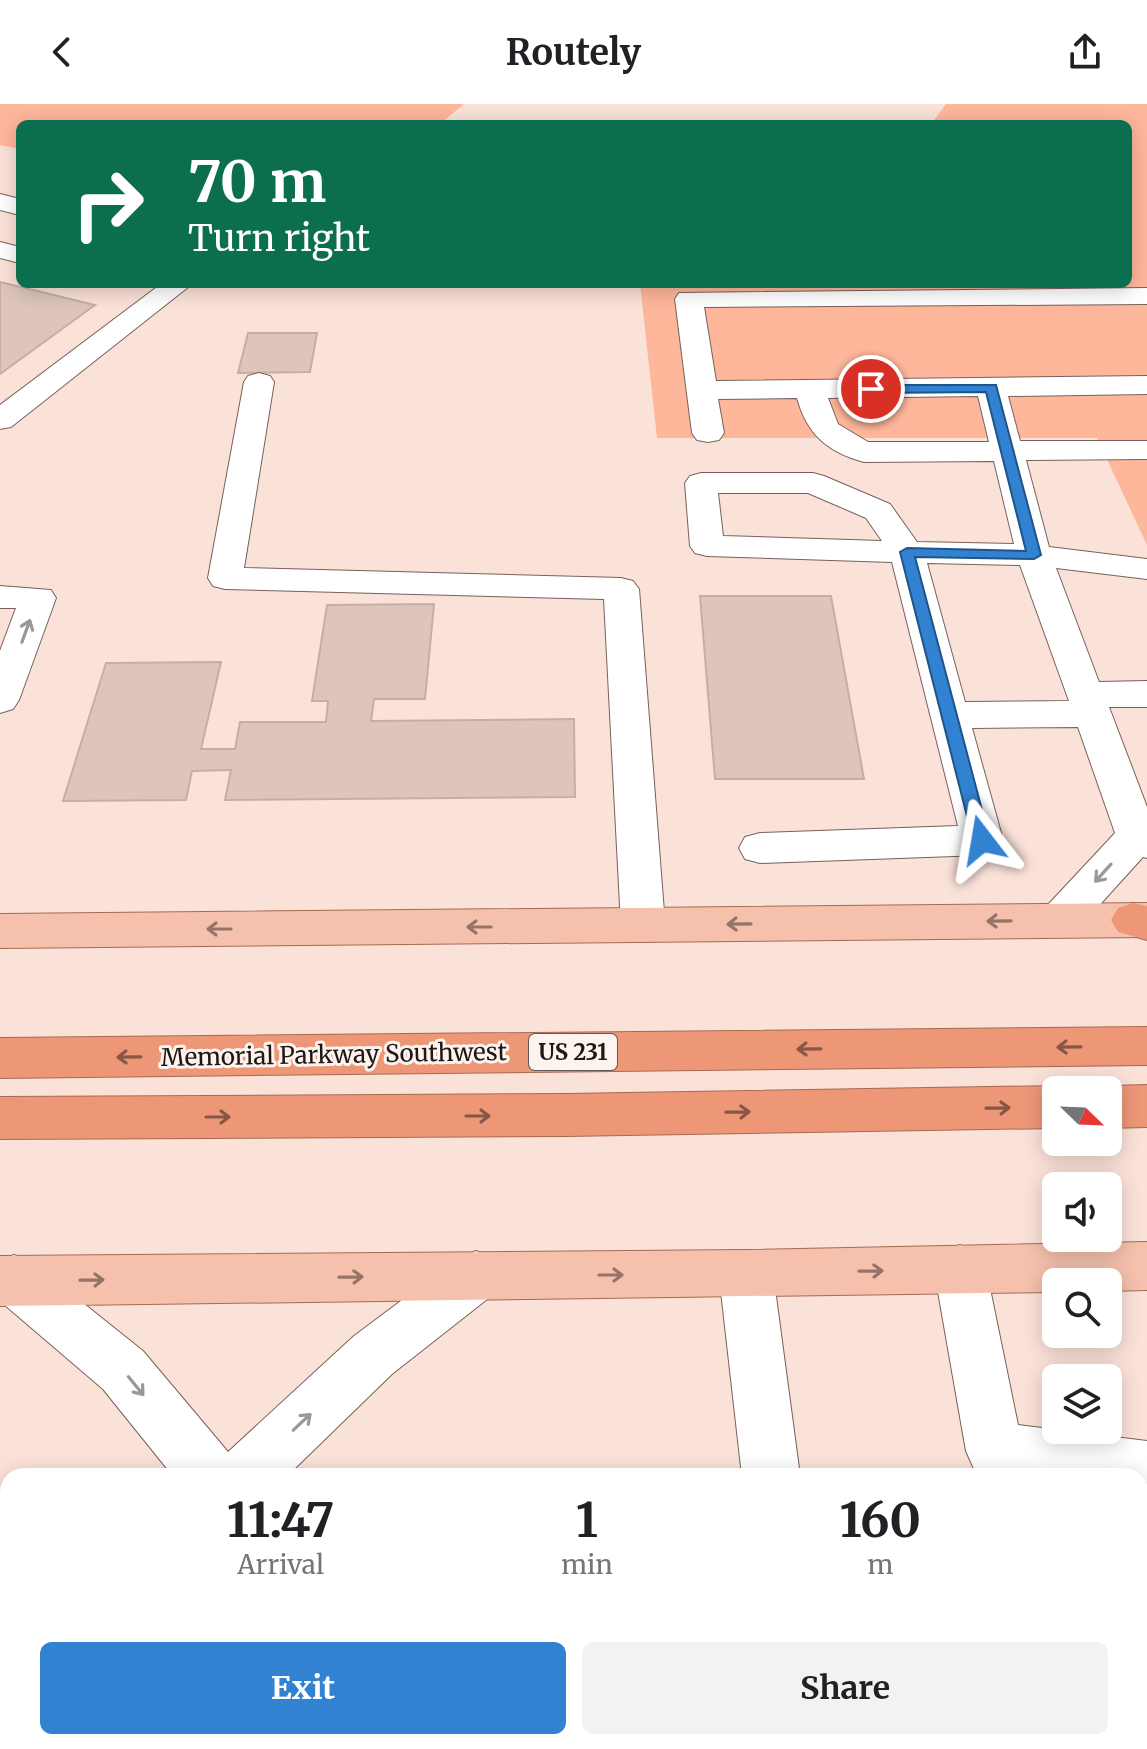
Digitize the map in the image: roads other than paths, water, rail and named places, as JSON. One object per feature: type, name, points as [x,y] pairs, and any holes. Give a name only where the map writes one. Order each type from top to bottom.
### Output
[{"type":"highway","name":"Memorial Parkway Southwest","points":[[0,1058],[1147,1046]]},
{"type":"highway","points":[[1122,1107],[1147,1106]]},
{"type":"highway","points":[[0,1118],[566,1115],[1042,1107]]},
{"type":"main road","points":[[0,931],[1142,921]]},
{"type":"main road","points":[[7,1280],[746,1274],[1147,1266]]},
{"type":"street","points":[[0,420],[163,288]]},
{"type":"street","points":[[708,433],[689,299],[1147,296]]},
{"type":"street","points":[[259,382],[225,578],[621,589],[643,925]]},
{"type":"street","points":[[702,390],[1147,385]]},
{"type":"street","points":[[991,388],[1034,555],[1142,840],[1060,920]]},
{"type":"street","points":[[810,389],[819,422],[836,442],[864,452],[1147,450]]},
{"type":"street","points":[[760,848],[982,840],[907,552],[878,511],[813,483],[701,483],[707,546],[907,552],[1034,555],[1147,569]]},
{"type":"street","points":[[0,597],[38,598],[0,700]]},
{"type":"street","points":[[949,715],[1089,705],[1147,694]]},
{"type":"street","points":[[960,1269],[995,1451],[1131,1468]]},
{"type":"street","points":[[746,1274],[770,1468]]},
{"type":"street","points":[[253,1468],[373,1355],[476,1276]]},
{"type":"street","points":[[7,1280],[123,1370],[203,1468]]}]
